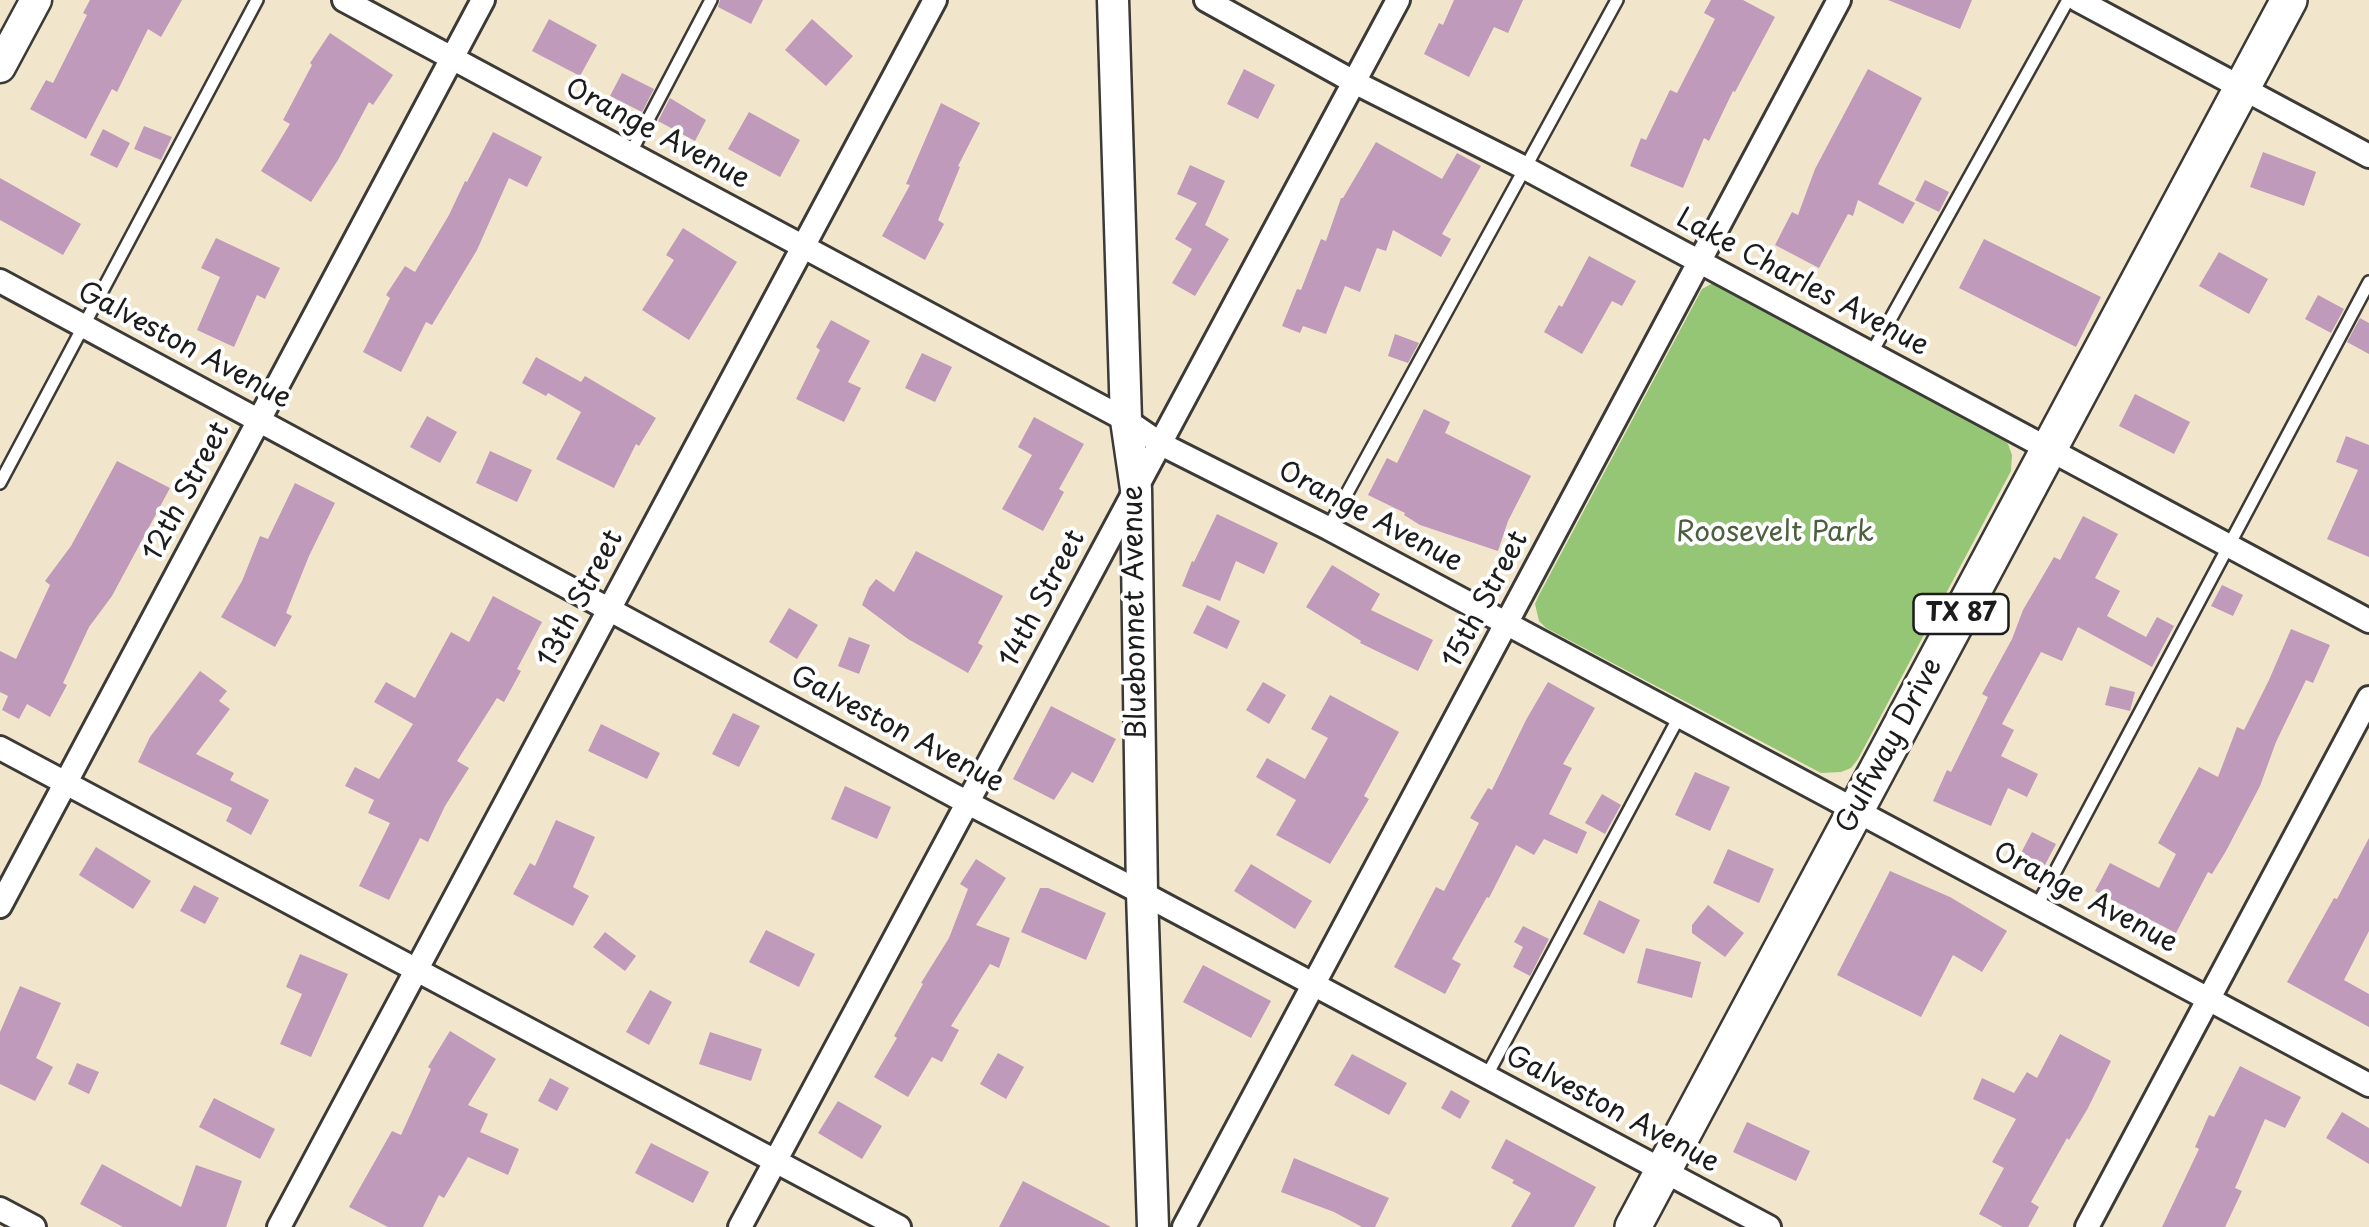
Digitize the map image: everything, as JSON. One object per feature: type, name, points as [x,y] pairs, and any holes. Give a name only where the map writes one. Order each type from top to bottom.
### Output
[{"type":"main road","name":"Gulfway Drive","points":[[1633,1227],[2289,0]]},
{"type":"street","points":[[0,67],[36,0]]},
{"type":"street","name":"Orange Avenue","points":[[344,0],[1126,420],[1161,444],[1328,528],[2369,1085]]},
{"type":"street","name":"12th Street","points":[[0,906],[484,0]]},
{"type":"street","name":"13th Street","points":[[279,1227],[935,0]]},
{"type":"street","name":"Bluebonnet Avenue","points":[[1113,0],[1126,420],[1136,489],[1152,1227]]},
{"type":"street","name":"Lake Charles Avenue","points":[[1206,0],[2369,621]]},
{"type":"street","name":"14th Street","points":[[740,1227],[1398,0]]},
{"type":"street","name":"15th Street","points":[[1184,1227],[1839,0]]},
{"type":"street","points":[[2078,0],[2369,156]]},
{"type":"street","name":"Galveston Avenue","points":[[0,281],[968,803],[1768,1227]]},
{"type":"street","points":[[2087,1227],[2369,698]]},
{"type":"street","points":[[0,748],[900,1227]]},
{"type":"street","points":[[0,1209],[34,1227]]},
{"type":"lane","points":[[0,483],[257,0]]},
{"type":"lane","points":[[630,154],[710,0]]},
{"type":"lane","points":[[1328,528],[1617,0]]},
{"type":"lane","points":[[1871,354],[2068,0]]},
{"type":"lane","points":[[2038,906],[2369,282]]},
{"type":"lane","points":[[1486,1078],[1680,715]]},
{"type":"green space","name":"Roosevelt Park","points":[[1713,283],[2000,436],[2012,455],[2011,471],[1858,759],[1841,772],[1821,773],[1539,621],[1535,604],[1539,595],[1702,289]]},
{"type":"building","points":[[90,0],[182,0],[161,37],[148,29],[117,92],[112,89],[86,139],[30,109],[46,80],[53,83],[87,15],[83,13]]},
{"type":"building","points":[[720,0],[763,0],[751,24],[718,7]]},
{"type":"building","points":[[1454,0],[1523,0],[1508,33],[1494,27],[1469,77],[1424,54]]},
{"type":"building","points":[[1711,0],[1743,0],[1775,17],[1709,141],[1704,138],[1683,188],[1630,166],[1641,138],[1646,140],[1670,90],[1677,93],[1715,19],[1704,13]]},
{"type":"building","points":[[1888,0],[1972,0],[1960,29]]},
{"type":"building","points":[[549,19],[597,45],[580,76],[532,51]]},
{"type":"building","points":[[812,19],[853,56],[826,86],[785,50]]},
{"type":"building","points":[[330,33],[393,75],[373,105],[369,102],[311,202],[261,171],[290,124],[283,120],[310,63]]},
{"type":"building","points":[[1244,69],[1275,85],[1258,119],[1227,104]]},
{"type":"building","points":[[1868,69],[1922,98],[1878,184],[1915,203],[1903,224],[1858,200],[1853,216],[1848,214],[1819,268],[1775,245],[1792,212],[1798,215],[1815,169]]},
{"type":"building","points":[[622,73],[654,89],[642,112],[610,96]]},
{"type":"building","points":[[670,98],[706,120],[695,141],[658,121]]},
{"type":"building","points":[[941,103],[980,123],[958,166],[938,220],[944,224],[925,260],[882,236],[910,185],[906,184]]},
{"type":"building","points":[[749,112],[800,140],[780,177],[728,149]]},
{"type":"building","points":[[144,126],[172,137],[161,160],[134,149]]},
{"type":"building","points":[[103,129],[130,143],[117,168],[90,155]]},
{"type":"building","points":[[493,132],[542,157],[527,187],[509,178],[477,250],[432,325],[426,322],[401,372],[363,352],[390,298],[386,295],[405,266],[415,272]]},
{"type":"building","points":[[1376,142],[1442,179],[1457,153],[1481,166],[1442,234],[1451,239],[1441,257],[1393,230],[1386,251],[1377,248],[1360,292],[1345,286],[1326,334],[1303,326],[1300,333],[1282,326],[1321,239],[1326,241],[1341,198]]},
{"type":"building","points":[[2263,152],[2316,172],[2304,206],[2250,187]]},
{"type":"building","points":[[1190,165],[1225,181],[1205,225],[1229,239],[1195,296],[1172,283],[1192,249],[1175,239],[1197,203],[1177,194]]},
{"type":"building","points":[[0,178],[81,224],[63,255],[0,220]]},
{"type":"building","points":[[1925,180],[1949,192],[1939,212],[1915,200]]},
{"type":"building","points":[[683,228],[737,262],[689,340],[642,310],[674,260],[666,255]]},
{"type":"building","points":[[216,238],[280,268],[265,299],[257,295],[234,347],[197,330],[220,277],[201,268]]},
{"type":"building","points":[[1984,239],[2101,297],[2076,347],[1959,288]]},
{"type":"building","points":[[2219,252],[2268,279],[2249,314],[2199,286]]},
{"type":"building","points":[[1589,256],[1636,281],[1622,306],[1612,301],[1582,354],[1544,332]]},
{"type":"building","points":[[2318,295],[2344,309],[2331,333],[2305,319]]},
{"type":"building","points":[[2360,318],[2369,323],[2369,354],[2347,342]]},
{"type":"building","points":[[831,320],[870,341],[848,382],[861,388],[844,422],[796,399]]},
{"type":"building","points":[[1395,334],[1419,343],[1408,363],[1388,356]]},
{"type":"building","points":[[922,353],[952,367],[935,402],[905,388]]},
{"type":"building","points":[[536,357],[581,382],[585,376],[656,418],[639,446],[636,444],[614,488],[556,459],[581,412],[522,383]]},
{"type":"building","points":[[2135,394],[2190,422],[2174,454],[2119,426]]},
{"type":"building","points":[[1424,409],[1450,422],[1445,433],[1531,476],[1498,551],[1420,525],[1368,495],[1387,458],[1397,463]]},
{"type":"building","points":[[427,416],[457,432],[440,463],[410,447]]},
{"type":"building","points":[[1034,417],[1084,444],[1059,489],[1064,492],[1043,531],[1002,509],[1032,455],[1018,447]]},
{"type":"building","points":[[2346,436],[2369,445],[2369,557],[2327,539],[2358,470],[2336,462]]},
{"type":"building","points":[[490,451],[532,470],[517,502],[476,483]]},
{"type":"building","points":[[117,461],[170,488],[112,596],[89,627],[50,717],[27,704],[19,719],[2,710],[8,696],[0,692],[0,651],[16,659],[50,585],[45,581],[71,546]]},
{"type":"building","points":[[295,483],[335,503],[286,613],[292,616],[275,647],[221,617],[242,581],[260,536],[268,539]]},
{"type":"building","points":[[1217,514],[1278,543],[1264,574],[1236,561],[1220,601],[1182,586]]},
{"type":"building","points":[[2083,516],[2118,534],[2095,578],[2120,591],[2107,616],[2146,637],[2157,617],[2174,626],[2152,667],[2078,627],[2062,661],[2041,652],[2002,724],[2014,730],[2001,756],[2038,774],[2027,797],[2008,788],[1991,826],[1933,801],[1988,697],[1982,694],[2023,610],[2054,557],[2060,560]]},
{"type":"building","points":[[916,551],[1003,596],[978,643],[983,646],[968,673],[908,639],[862,605],[876,579],[894,592]]},
{"type":"building","points":[[1332,565],[1380,594],[1371,610],[1433,640],[1418,671],[1360,643],[1306,607]]},
{"type":"building","points":[[2222,585],[2243,595],[2233,616],[2211,606]]},
{"type":"building","points":[[493,596],[542,622],[504,702],[497,698],[457,761],[469,768],[428,842],[420,838],[389,900],[359,886],[390,823],[368,813],[374,800],[345,786],[355,767],[379,779],[413,724],[374,702],[386,682],[415,698],[451,632],[469,642]]},
{"type":"building","points":[[1207,605],[1240,621],[1227,649],[1193,633]]},
{"type":"building","points":[[789,608],[818,625],[797,659],[769,642]]},
{"type":"building","points":[[2291,629],[2330,645],[2313,683],[2306,680],[2260,786],[2226,851],[2212,874],[2208,872],[2176,933],[2095,891],[2110,863],[2159,888],[2176,854],[2158,843],[2199,767],[2218,777],[2237,727],[2244,730]]},
{"type":"building","points":[[849,637],[870,645],[859,674],[838,666]]},
{"type":"building","points":[[200,671],[227,691],[219,701],[230,709],[196,754],[234,773],[230,780],[269,800],[251,835],[226,821],[232,808],[138,762],[150,737]]},
{"type":"building","points":[[1263,682],[1286,695],[1269,724],[1246,710]]},
{"type":"building","points":[[1548,682],[1595,708],[1563,764],[1572,768],[1549,814],[1587,832],[1577,854],[1544,839],[1534,855],[1516,845],[1452,959],[1461,964],[1445,994],[1394,967],[1436,887],[1444,891],[1479,823],[1470,818],[1488,788],[1492,790]]},
{"type":"building","points":[[2110,686],[2135,692],[2130,711],[2105,705]]},
{"type":"building","points":[[1330,695],[1399,732],[1364,796],[1369,799],[1330,864],[1276,835],[1296,800],[1256,777],[1267,758],[1305,779],[1328,738],[1311,729]]},
{"type":"building","points":[[1051,706],[1116,739],[1093,783],[1072,772],[1054,800],[1013,779]]},
{"type":"building","points":[[733,713],[760,726],[739,767],[712,754]]},
{"type":"building","points":[[601,724],[660,753],[647,779],[588,751]]},
{"type":"building","points":[[1695,772],[1730,787],[1710,831],[1675,815]]},
{"type":"building","points":[[845,786],[891,807],[877,839],[831,819]]},
{"type":"building","points":[[1602,794],[1621,805],[1605,834],[1585,823]]},
{"type":"building","points":[[556,820],[595,837],[573,887],[589,896],[573,926],[513,894],[530,863],[535,866]]},
{"type":"building","points":[[2032,832],[2056,844],[2045,865],[2021,853]]},
{"type":"building","points":[[2369,838],[2369,931],[2344,980],[2369,994],[2369,1027],[2287,982]]},
{"type":"building","points":[[96,847],[151,881],[133,909],[79,875]]},
{"type":"building","points":[[1728,849],[1774,869],[1759,903],[1713,883]]},
{"type":"building","points":[[976,859],[1006,878],[976,925],[1010,938],[999,968],[990,964],[951,1026],[959,1030],[942,1062],[932,1057],[908,1097],[874,1077],[897,1038],[894,1036],[921,983],[949,938],[968,889],[960,884]]},
{"type":"building","points":[[1251,864],[1312,901],[1295,929],[1234,891]]},
{"type":"building","points":[[1890,871],[1950,897],[2007,931],[1982,972],[1953,955],[1921,1017],[1837,975]]},
{"type":"building","points":[[194,885],[219,898],[205,924],[180,911]]},
{"type":"building","points":[[1040,888],[1106,913],[1086,960],[1021,932]]},
{"type":"building","points":[[1599,900],[1640,920],[1624,954],[1583,934]]},
{"type":"building","points":[[1708,905],[1744,933],[1725,957],[1692,933],[1692,925]]},
{"type":"building","points":[[1523,926],[1549,939],[1530,976],[1513,967],[1523,947],[1514,942]]},
{"type":"building","points":[[766,930],[815,954],[799,987],[749,962]]},
{"type":"building","points":[[605,932],[636,956],[625,971],[593,947]]},
{"type":"building","points":[[1646,948],[1701,962],[1692,998],[1637,983]]},
{"type":"building","points":[[300,954],[348,974],[311,1057],[280,1044],[302,994],[286,987]]},
{"type":"building","points":[[1203,965],[1271,1001],[1251,1038],[1183,1002]]},
{"type":"building","points":[[20,986],[61,1003],[36,1058],[53,1067],[35,1101],[0,1084],[0,1032]]},
{"type":"building","points":[[650,990],[672,1002],[649,1045],[626,1032]]},
{"type":"building","points":[[450,1031],[496,1059],[468,1105],[488,1114],[480,1132],[519,1149],[508,1175],[468,1157],[444,1198],[439,1195],[423,1227],[388,1227],[349,1207],[392,1131],[401,1135],[431,1069],[428,1067]]},
{"type":"building","points":[[710,1032],[762,1049],[751,1081],[699,1064]]},
{"type":"building","points":[[2060,1034],[2111,1061],[2088,1108],[2031,1202],[2039,1207],[2028,1227],[2003,1227],[1979,1214],[2004,1168],[1992,1162],[2016,1119],[1973,1099],[1982,1078],[2014,1093],[2027,1072],[2037,1078]]},
{"type":"building","points":[[998,1053],[1024,1067],[1006,1099],[980,1084]]},
{"type":"building","points":[[1352,1054],[1407,1083],[1389,1115],[1334,1085]]},
{"type":"building","points":[[77,1063],[99,1072],[89,1094],[68,1084]]},
{"type":"building","points":[[2240,1066],[2301,1097],[2285,1128],[2265,1119],[2235,1188],[2242,1191],[2225,1227],[2162,1227],[2199,1149],[2195,1147],[2209,1115],[2214,1117]]},
{"type":"building","points":[[550,1078],[569,1088],[557,1111],[538,1101]]},
{"type":"building","points":[[1451,1090],[1470,1101],[1460,1119],[1441,1108]]},
{"type":"building","points":[[214,1098],[275,1129],[260,1159],[199,1127]]},
{"type":"building","points":[[838,1101],[882,1126],[862,1159],[818,1133]]},
{"type":"building","points":[[2342,1112],[2369,1128],[2369,1164],[2326,1138]]},
{"type":"building","points":[[1747,1122],[1810,1151],[1796,1181],[1733,1152]]},
{"type":"building","points":[[1506,1139],[1596,1187],[1574,1227],[1511,1227],[1531,1193],[1491,1168]]},
{"type":"building","points":[[651,1143],[709,1172],[693,1203],[635,1173]]},
{"type":"building","points":[[1294,1158],[1389,1198],[1375,1227],[1362,1227],[1281,1192]]},
{"type":"building","points":[[102,1164],[181,1207],[196,1165],[242,1181],[226,1227],[123,1227],[80,1204]]},
{"type":"building","points":[[1023,1181],[1111,1227],[999,1227]]}]
